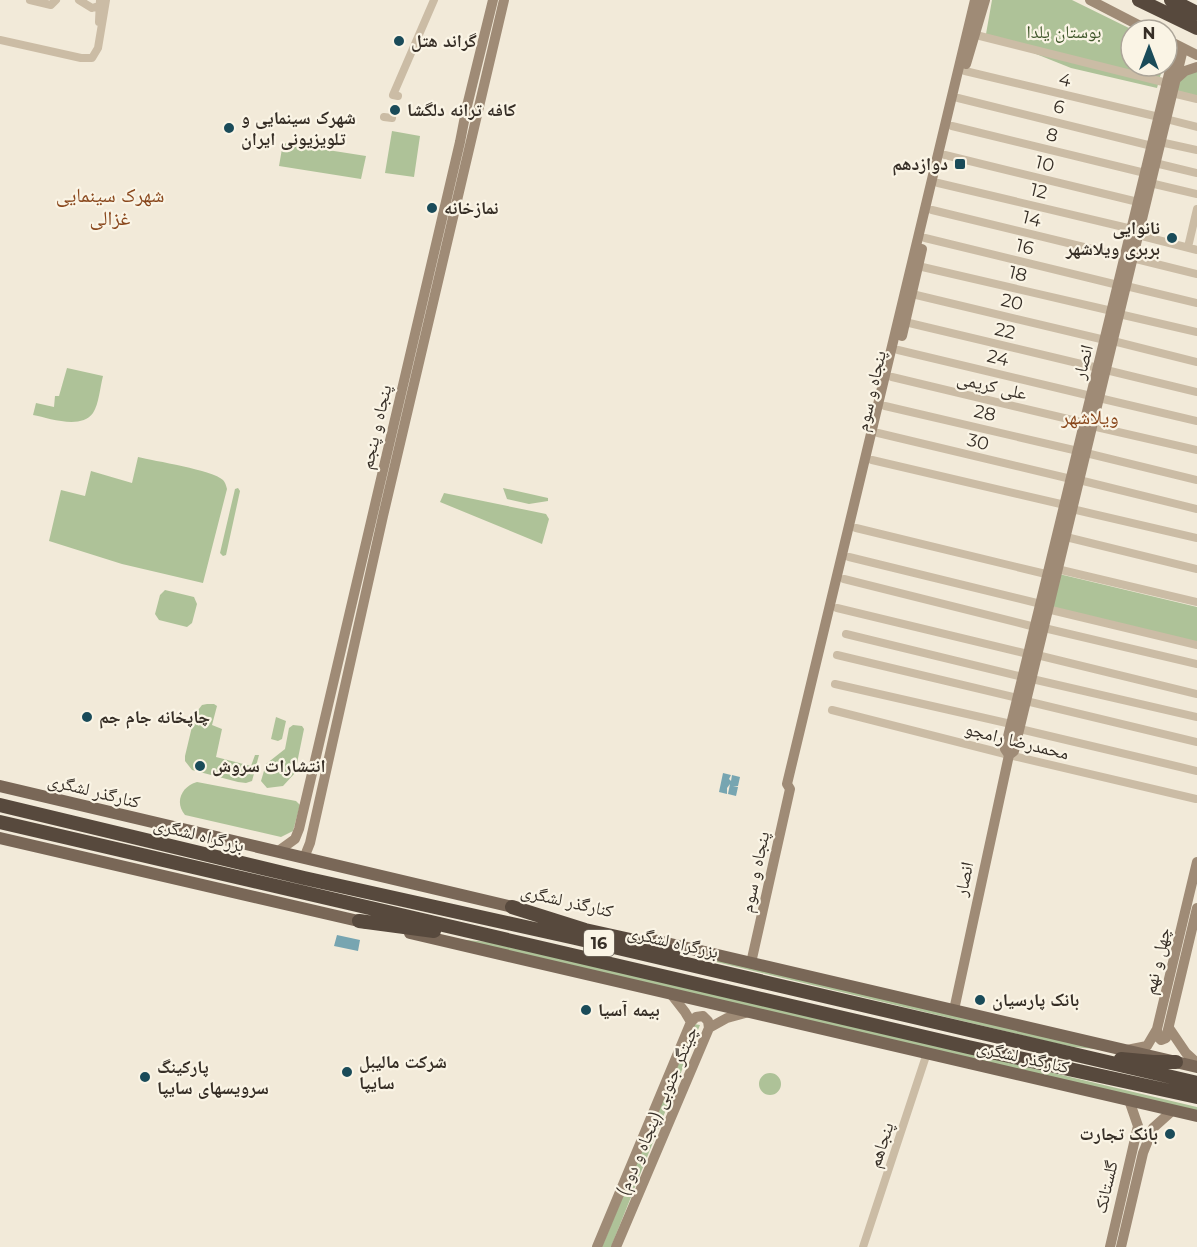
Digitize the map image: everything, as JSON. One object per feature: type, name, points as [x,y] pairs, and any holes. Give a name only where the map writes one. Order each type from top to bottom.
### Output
[{"type":"highway","points":[[1139,0],[1197,28]]},
{"type":"highway","points":[[1171,0],[1197,13]]},
{"type":"highway","name":"بزرگراه لشگری","points":[[0,805],[304,878],[726,972],[1057,1052],[1196,1093]]},
{"type":"highway","name":"بزرگراه لشگری","points":[[0,822],[968,1047],[1196,1093]]},
{"type":"highway","points":[[512,907],[585,930],[654,945],[726,972]]},
{"type":"highway","points":[[359,921],[390,927],[484,935]]},
{"type":"highway","points":[[1057,1052],[1153,1062],[1176,1062]]},
{"type":"main road","name":"کنارگذر لشگری","points":[[0,786],[751,963],[1197,1065]]},
{"type":"main road","name":"کنارگذر لشگری","points":[[0,838],[1197,1116]]},
{"type":"street","points":[[30,0],[51,5],[56,0]]},
{"type":"street","points":[[79,0],[92,8],[103,2]]},
{"type":"street","points":[[398,96],[393,95],[434,0]]},
{"type":"street","name":"پنجاه و پنجم","points":[[465,143],[467,106],[493,0]]},
{"type":"street","name":"پنجاه و پنجم","points":[[297,834],[378,515],[465,143],[504,0]]},
{"type":"street","name":"پنجاه و سوم","points":[[790,789],[787,784],[966,51],[975,0]]},
{"type":"street","name":"پنجاه و سوم","points":[[751,963],[790,789],[794,785],[965,71],[966,51],[976,35],[985,0]]},
{"type":"street","points":[[1090,0],[1125,18]]},
{"type":"street","points":[[0,40],[81,58],[92,57],[98,48],[103,2]]},
{"type":"street","points":[[976,35],[1171,86],[1197,99]]},
{"type":"street","points":[[1179,47],[1197,55]]},
{"type":"street","points":[[1171,86],[1185,71],[1197,67]]},
{"type":"street","name":"4","points":[[965,71],[1197,127]]},
{"type":"street","name":"انصار","points":[[954,1010],[1009,755],[1005,749],[1015,727],[1033,655],[1172,78]]},
{"type":"street","name":"6","points":[[958,98],[1156,144],[1197,150]]},
{"type":"street","name":"8","points":[[952,126],[1148,178],[1197,195]]},
{"type":"street","name":"انصار","points":[[1135,232],[1138,202],[1155,163],[1156,144]]},
{"type":"street","name":"10","points":[[945,155],[1138,202]]},
{"type":"street","points":[[1155,163],[1197,173]]},
{"type":"street","name":"12","points":[[938,183],[1135,232],[1197,250]]},
{"type":"street","points":[[1188,247],[1197,209]]},
{"type":"street","name":"14","points":[[932,210],[1197,274]]},
{"type":"street","name":"16","points":[[925,238],[1197,303]]},
{"type":"street","name":"18","points":[[918,266],[1197,332]]},
{"type":"street","name":"20","points":[[912,294],[1197,362]]},
{"type":"street","name":"22","points":[[905,322],[1197,393]]},
{"type":"street","name":"24","points":[[898,350],[1197,421]]},
{"type":"street","name":"علی کریمی","points":[[892,377],[1197,450]]},
{"type":"street","name":"28","points":[[885,406],[1197,480]]},
{"type":"street","name":"30","points":[[878,433],[1197,509]]},
{"type":"street","points":[[872,460],[1197,538]]},
{"type":"street","name":"انصار","points":[[1053,573],[1066,537],[1069,507]]},
{"type":"street","name":"پنجاه و پنجم","points":[[304,858],[311,838],[378,515]]},
{"type":"street","points":[[856,528],[1053,573],[1197,602]]},
{"type":"street","points":[[1066,537],[1197,569]]},
{"type":"street","points":[[849,557],[1197,645]]},
{"type":"street","points":[[843,579],[1039,628],[1197,664]]},
{"type":"street","points":[[837,608],[1197,694]]},
{"type":"street","points":[[846,634],[1197,717]]},
{"type":"street","points":[[837,655],[1197,742]]},
{"type":"street","points":[[835,684],[1197,771]]},
{"type":"street","name":"محمدرضا رامجو","points":[[831,710],[1196,799]]},
{"type":"street","points":[[277,852],[295,839],[297,834],[311,838]]},
{"type":"street","name":"چهل و نهم","points":[[1157,1029],[1197,862]]},
{"type":"street","name":"چهل و نهم","points":[[1169,1028],[1197,908]]},
{"type":"street","points":[[671,994],[691,1022],[696,1017],[703,1016],[709,1028]]},
{"type":"street","name":"چیتگر جنوبی (پنجاه و دوم)","points":[[616,1247],[709,1028],[727,1017],[749,1012]]},
{"type":"street","name":"چیتگر جنوبی (پنجاه و دوم)","points":[[597,1247],[691,1022]]},
{"type":"street","points":[[1157,1029],[1161,1040],[1166,1038],[1169,1028]]},
{"type":"street","points":[[1169,1028],[1197,1065]]},
{"type":"street","points":[[1127,1050],[1147,1046],[1157,1029]]},
{"type":"street","name":"پنجاهم","points":[[863,1247],[927,1053]]},
{"type":"street","name":"گلستانک","points":[[1110,1247],[1138,1126],[1130,1100]]},
{"type":"street","name":"گلستانک","points":[[1121,1247],[1143,1153],[1153,1128],[1173,1110]]},
{"type":"green space","name":"بوستان یلدا","points":[[992,0],[1072,0],[1119,23],[1119,78],[1160,78],[1157,88],[1071,68],[986,34]]},
{"type":"green space","points":[[1197,71],[1197,98],[1174,92],[1182,77]]},
{"type":"green space","points":[[392,131],[420,136],[414,177],[385,173]]},
{"type":"green space","points":[[283,143],[366,156],[361,179],[279,166]]},
{"type":"green space","points":[[67,368],[103,376],[93,413],[88,418],[73,422],[33,415],[36,403],[54,407],[55,396],[59,396]]},
{"type":"green space","points":[[138,457],[208,473],[217,476],[225,483],[227,489],[203,583],[122,564],[49,541],[61,490],[85,496],[91,471],[132,483]]},
{"type":"green space","points":[[238,488],[240,491],[226,555],[223,556],[220,553],[235,489]]},
{"type":"green space","points":[[503,488],[548,498],[548,501],[529,504],[507,499]]},
{"type":"green space","points":[[444,493],[546,514],[549,519],[542,544],[440,502]]},
{"type":"green space","points":[[1059,574],[1197,607],[1197,643],[1051,608]]},
{"type":"green space","points":[[165,590],[194,597],[197,604],[192,623],[187,627],[159,620],[155,614],[160,595]]},
{"type":"green space","points":[[202,705],[217,706],[212,725],[222,729],[216,757],[251,766],[255,755],[259,755],[252,781],[238,782],[192,770],[185,761],[195,714]]},
{"type":"green space","points":[[276,717],[286,721],[282,739],[278,741],[271,739]]},
{"type":"green space","points":[[293,725],[302,726],[304,729],[295,773],[283,786],[267,788],[261,781],[266,764],[285,749],[289,728]]},
{"type":"green space","points":[[197,782],[296,801],[300,805],[293,831],[281,837],[185,815],[180,805],[181,795],[187,787]]},
{"type":"green space","points":[[453,939],[503,943],[1197,1107],[1197,1112]]},
{"type":"green space","points":[[688,951],[1116,1051],[1050,1042],[704,959]]},
{"type":"green space","points":[[694,1024],[700,1025],[611,1247],[602,1247]]},
{"type":"green space","points":[[770,1073],[778,1076],[781,1084],[778,1092],[770,1095],[762,1092],[759,1084],[762,1076]]},
{"type":"water","points":[[723,773],[731,775],[729,779],[731,781],[732,775],[740,777],[738,786],[733,786],[738,787],[736,796],[728,794],[730,784],[727,794],[719,792]]},
{"type":"water","points":[[337,935],[360,940],[358,951],[334,946]]},
{"type":"place","name":"گراند هتل","points":[[399,41]]},
{"type":"place","name":"کافه ترانه دلگشا","points":[[395,110]]},
{"type":"place","name":"شهرک سینمایی و تلویزیونی ایران","points":[[229,128]]},
{"type":"place","name":"دوازدهم","points":[[960,164]]},
{"type":"place","name":"نمازخانه","points":[[432,208]]},
{"type":"place","name":"نانوایی بربری ویلاشهر","points":[[1172,238]]},
{"type":"place","name":"چاپخانه جام جم","points":[[87,717]]},
{"type":"place","name":"انتشارات سروش","points":[[200,766]]},
{"type":"place","name":"بانک پارسیان","points":[[980,1000]]},
{"type":"place","name":"بیمه آسیا","points":[[586,1010]]},
{"type":"place","name":"شرکت مالیبل سایپا","points":[[347,1072]]},
{"type":"place","name":"پارکینگ سرویسهای سایپا","points":[[145,1077]]},
{"type":"place","name":"بانک تجارت","points":[[1170,1134]]},
{"type":"district","name":"شهرک سینمایی غزالی","points":[[110,206]]},
{"type":"district","name":"ویلاشهر","points":[[1090,417]]}]
